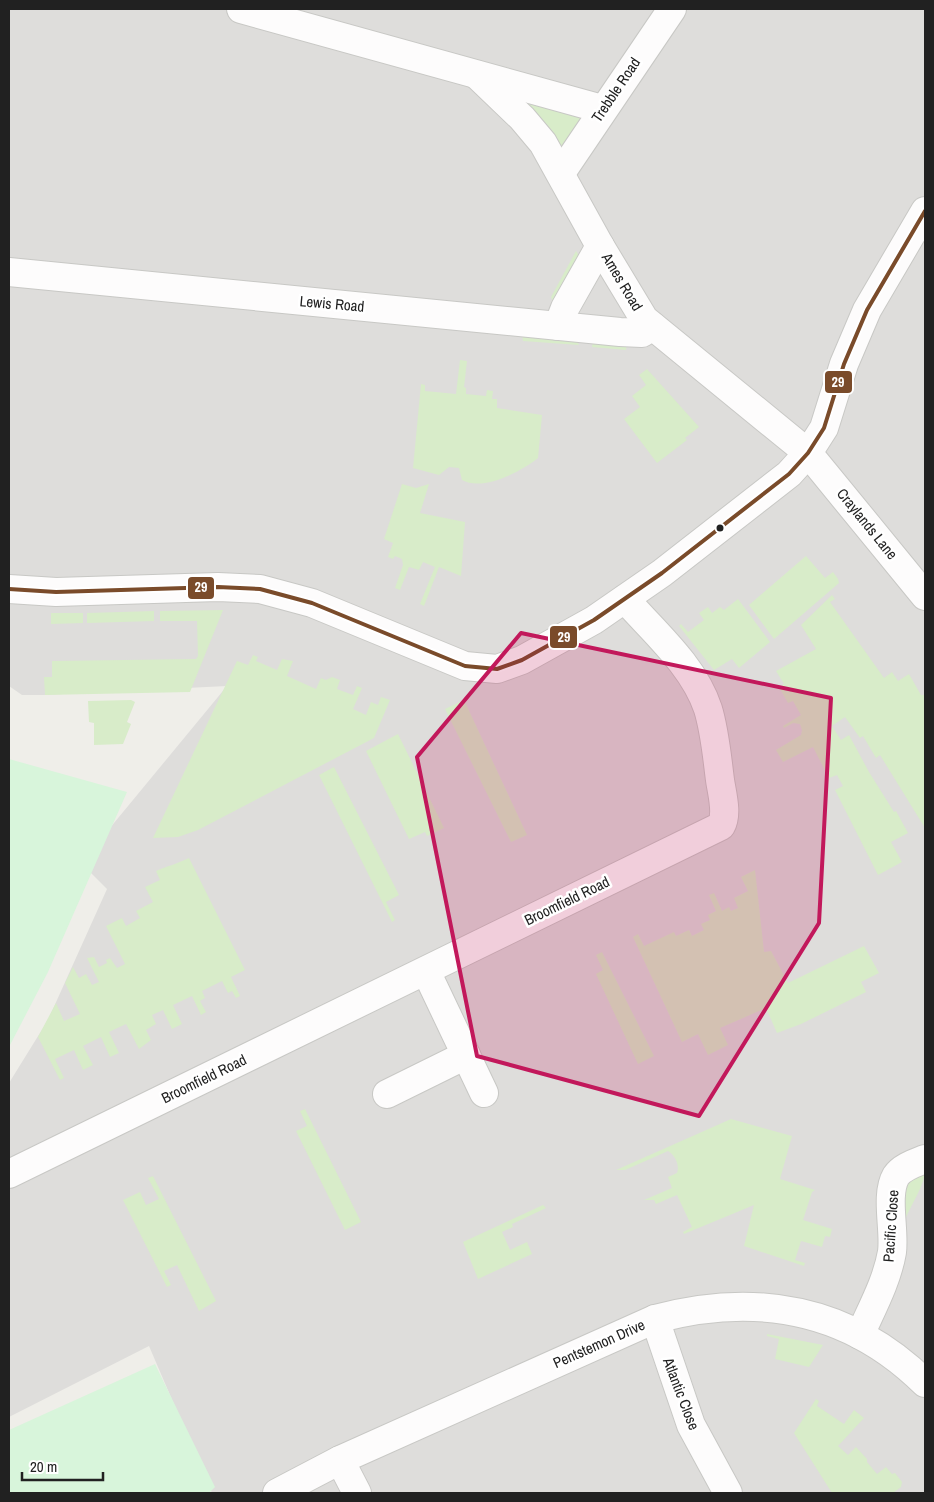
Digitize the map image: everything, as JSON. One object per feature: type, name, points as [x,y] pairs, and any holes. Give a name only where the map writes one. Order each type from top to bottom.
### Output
[{"type":"street","name":"Ames Road","points":[[241,9],[602,109]]},
{"type":"street","name":"Trebble Road","points":[[561,173],[602,109],[672,9]]},
{"type":"street","name":"Ames Road","points":[[476,75],[529,125],[543,143],[636,308],[652,326],[808,454]]},
{"type":"street","points":[[9,589],[56,592],[218,587],[272,591],[312,604],[452,662],[488,670],[505,666],[538,652],[625,599],[766,493],[789,474],[808,454],[824,428],[844,364],[867,310],[925,211]]},
{"type":"street","points":[[558,326],[565,308],[600,246]]},
{"type":"street","name":"Lewis Road","points":[[9,272],[558,326],[642,333],[652,326]]},
{"type":"street","name":"Craylands Lane","points":[[808,454],[925,596]]},
{"type":"street","name":"Broomfield Road","points":[[9,1174],[717,828],[722,823],[722,799],[714,739],[704,699],[683,666],[625,599]]},
{"type":"street","points":[[426,971],[484,1093]]},
{"type":"street","points":[[387,1094],[466,1054]]},
{"type":"street","name":"Pacific Close","points":[[860,1335],[882,1284],[890,1259],[893,1231],[892,1192],[895,1178],[903,1169],[925,1159]]},
{"type":"street","name":"Pentstemon Drive","points":[[278,1493],[340,1460],[655,1319],[700,1308],[731,1305],[758,1306],[806,1315],[860,1335],[903,1363],[925,1384]]},
{"type":"street","name":"Atlantic Close","points":[[655,1319],[691,1425],[728,1493]]},
{"type":"street","points":[[340,1460],[357,1493]]},
{"type":"highlighted area","points":[[521,633],[831,698],[819,923],[699,1116],[477,1056],[417,757]]},
{"type":"shaded area","points":[[9,9],[925,9],[925,1493],[212,1493],[149,1346],[9,1417],[9,1083],[48,1020],[107,889],[81,863],[227,686],[22,695],[9,686]]},
{"type":"green space","points":[[510,93],[583,115],[563,146],[559,147]]},
{"type":"green space","points":[[576,251],[580,257],[553,302],[551,297]]},
{"type":"green space","points":[[522,335],[577,341],[579,345],[523,341]]},
{"type":"green space","points":[[593,340],[627,343],[626,350],[592,347]]},
{"type":"green space","points":[[460,360],[467,361],[464,387],[466,388],[466,394],[486,396],[487,390],[493,391],[492,399],[497,399],[497,408],[542,415],[538,458],[522,469],[491,482],[471,483],[462,480],[459,468],[449,467],[439,475],[413,468],[421,384],[425,385],[425,391],[456,394]]},
{"type":"green space","points":[[647,369],[699,427],[685,438],[687,440],[657,463],[624,419],[640,407],[632,396],[646,385],[639,375]]},
{"type":"green space","points":[[402,484],[416,488],[429,484],[420,513],[465,522],[461,576],[439,567],[424,606],[420,604],[435,567],[423,562],[419,570],[409,567],[400,590],[395,588],[403,565],[402,559],[395,556],[393,559],[388,557],[393,543],[384,539]]},
{"type":"green space","points":[[806,556],[825,578],[833,572],[839,583],[774,639],[749,605]]},
{"type":"green space","points":[[832,595],[835,599],[830,602],[884,678],[892,672],[898,681],[909,674],[921,695],[925,695],[925,828],[880,755],[876,758],[863,736],[860,738],[845,717],[832,726],[841,740],[849,735],[869,772],[894,812],[896,811],[908,833],[891,842],[902,862],[878,875],[835,790],[843,786],[837,775],[829,778],[813,747],[783,762],[776,750],[801,735],[802,730],[800,724],[793,723],[784,728],[783,726],[801,715],[793,701],[788,703],[779,687],[784,684],[776,671],[816,649],[801,625]]},
{"type":"green space","points":[[738,599],[770,642],[739,668],[732,659],[714,670],[679,626],[681,624],[688,632],[704,620],[699,613],[708,607],[712,613],[720,607],[724,610]]},
{"type":"green space","points":[[223,610],[190,692],[45,695],[44,677],[52,677],[52,661],[196,659],[198,656],[197,621],[160,621],[160,611]]},
{"type":"green space","points":[[154,611],[154,621],[87,623],[87,613]]},
{"type":"green space","points":[[51,613],[83,613],[83,623],[51,624]]},
{"type":"green space","points":[[253,655],[258,657],[256,661],[277,670],[282,659],[293,661],[287,676],[316,689],[321,678],[326,680],[332,677],[340,680],[337,689],[353,695],[357,686],[362,688],[353,709],[366,715],[371,702],[378,705],[381,697],[390,700],[374,738],[198,830],[178,837],[153,838],[237,661],[248,665]]},
{"type":"green space","points":[[131,700],[135,702],[127,722],[131,724],[123,744],[94,745],[94,723],[89,722],[88,701]]},
{"type":"green space","points":[[464,700],[527,835],[511,842],[445,709]]},
{"type":"green space","points":[[398,734],[444,828],[427,836],[425,832],[409,839],[366,751]]},
{"type":"green space","points":[[9,759],[127,792],[48,972],[9,1047]]},
{"type":"green space","points":[[334,767],[399,895],[386,902],[395,920],[392,922],[319,775]]},
{"type":"green space","points":[[189,858],[245,970],[231,977],[240,996],[236,998],[232,991],[228,993],[222,981],[202,991],[205,998],[200,1001],[206,1012],[201,1015],[192,996],[173,1005],[182,1024],[172,1029],[163,1010],[152,1015],[156,1024],[146,1030],[151,1040],[139,1049],[126,1024],[109,1032],[119,1053],[110,1057],[101,1037],[83,1046],[93,1065],[83,1070],[74,1050],[55,1059],[64,1078],[60,1080],[38,1037],[56,1003],[64,1021],[80,1014],[65,983],[73,967],[79,978],[86,974],[92,985],[99,982],[87,958],[94,957],[99,967],[107,963],[106,960],[110,958],[117,968],[125,964],[106,926],[122,918],[126,926],[140,918],[136,911],[153,902],[145,887],[160,880],[156,871]]},
{"type":"green space","points":[[755,870],[764,952],[771,951],[788,983],[864,946],[879,973],[861,982],[866,992],[801,1024],[777,1033],[766,1008],[720,1028],[728,1045],[708,1055],[698,1034],[682,1042],[633,937],[638,934],[644,946],[674,932],[676,936],[689,930],[692,936],[704,930],[701,924],[710,920],[708,915],[716,911],[709,895],[714,893],[722,911],[729,907],[731,911],[738,908],[734,898],[748,891],[741,877]]},
{"type":"green space","points":[[602,952],[654,1056],[638,1064],[596,974],[603,970],[596,955]]},
{"type":"green space","points":[[305,1109],[361,1222],[345,1230],[296,1131],[307,1126],[300,1111]]},
{"type":"green space","points":[[731,1119],[792,1136],[780,1179],[815,1190],[812,1192],[803,1220],[832,1229],[830,1237],[825,1236],[822,1247],[801,1241],[795,1260],[805,1263],[804,1266],[744,1246],[754,1205],[684,1234],[683,1232],[692,1227],[677,1195],[656,1204],[654,1200],[644,1200],[672,1188],[668,1177],[677,1173],[678,1167],[675,1158],[668,1151],[625,1170],[616,1170]]},
{"type":"green space","points":[[925,1171],[920,1188],[905,1220],[903,1209],[904,1185]]},
{"type":"green space","points":[[153,1176],[216,1301],[199,1311],[177,1265],[164,1271],[171,1285],[167,1287],[123,1200],[140,1192],[146,1205],[159,1199],[148,1178]]},
{"type":"green space","points":[[543,1205],[546,1208],[512,1224],[513,1227],[502,1232],[510,1250],[527,1242],[532,1254],[478,1279],[463,1242]]},
{"type":"green space","points":[[767,1334],[823,1345],[809,1367],[775,1359],[779,1339],[767,1336]]},
{"type":"green space","points":[[155,1364],[215,1487],[209,1493],[9,1493],[9,1430]]},
{"type":"green space","points":[[816,1399],[819,1401],[817,1406],[844,1424],[854,1410],[864,1418],[838,1446],[848,1455],[856,1447],[877,1474],[886,1467],[892,1474],[895,1473],[902,1482],[901,1487],[893,1493],[832,1493],[794,1433]]},
{"type":"transit line","name":"29","points":[[9,589],[56,592],[218,587],[260,589],[312,603],[465,666],[497,669],[522,660],[594,620],[662,573],[789,474],[808,453],[824,428],[844,364],[867,310],[925,211]]}]
